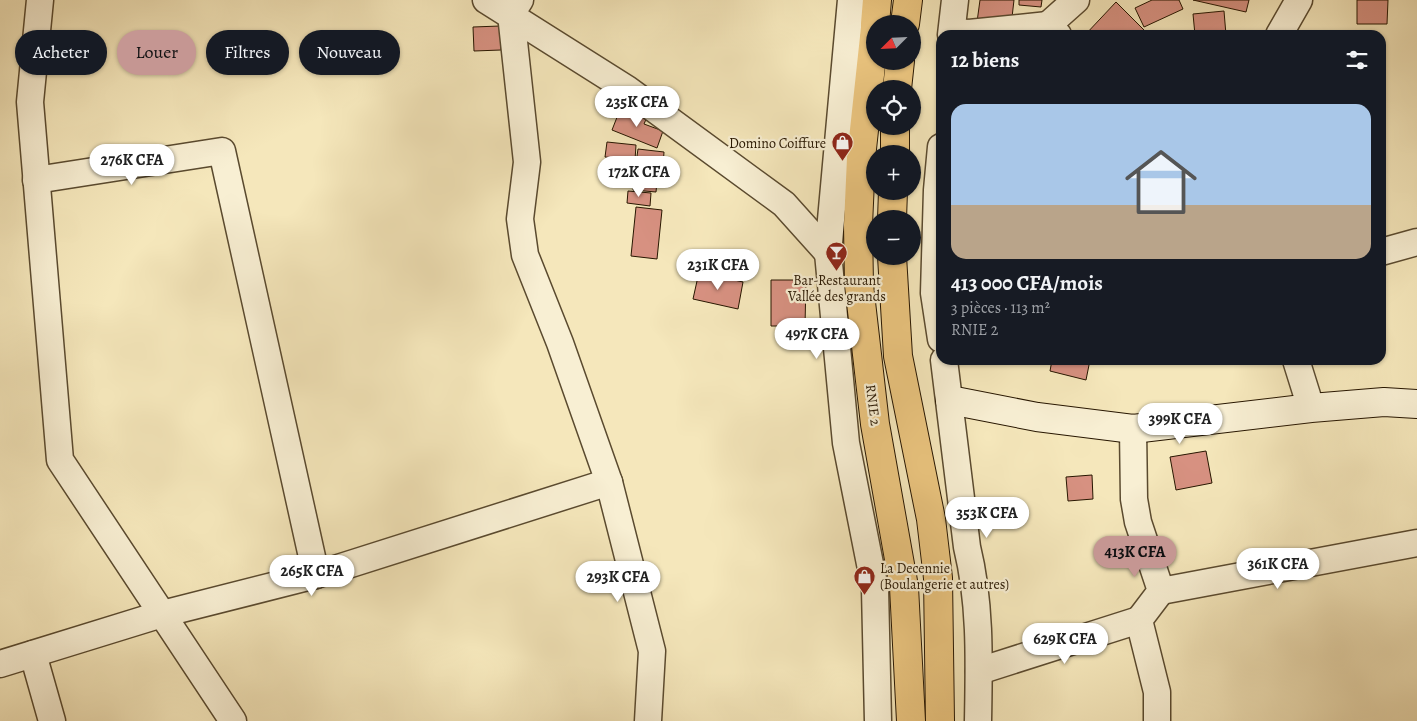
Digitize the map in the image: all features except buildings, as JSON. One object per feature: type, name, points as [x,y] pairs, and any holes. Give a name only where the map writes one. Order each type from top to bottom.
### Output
[{"type":"highway","points":[[876,15],[877,0]]},
{"type":"highway","points":[[906,15],[908,0]]},
{"type":"highway","name":"RNIE 2","points":[[871,70],[861,167],[858,225],[859,285],[875,424],[904,587],[911,721]]},
{"type":"highway","points":[[893,265],[898,356],[931,520],[938,578],[940,721]]},
{"type":"street","points":[[40,0],[30,102],[60,460],[233,721]]},
{"type":"street","points":[[486,0],[515,7],[784,204],[828,253]]},
{"type":"street","points":[[851,0],[828,253],[846,443],[875,590],[878,721]]},
{"type":"street","points":[[951,30],[955,0]]},
{"type":"street","points":[[1053,30],[1076,0]]},
{"type":"street","points":[[1282,30],[1299,0]]},
{"type":"street","points":[[515,7],[527,162],[520,219],[525,254],[560,342],[609,482],[652,651],[648,721]]},
{"type":"street","points":[[36,180],[222,151],[316,575]]},
{"type":"street","points":[[936,225],[934,294],[936,307]]},
{"type":"street","points":[[1386,251],[1417,242]]},
{"type":"street","points":[[945,365],[968,547],[974,573],[980,653],[978,721]]},
{"type":"street","points":[[1297,365],[1310,408]]},
{"type":"street","points":[[950,400],[1037,417],[1133,429],[1310,408],[1384,402],[1417,404]]},
{"type":"street","points":[[1133,429],[1134,499],[1138,522],[1161,591]]},
{"type":"street","points":[[0,664],[162,614],[316,575],[609,482]]},
{"type":"street","points":[[979,671],[1139,620],[1161,591],[1417,543]]},
{"type":"street","points":[[1139,620],[1157,692],[1157,721]]},
{"type":"street","points":[[33,654],[52,721]]},
{"type":"place","name":"Domino Coiffure","points":[[842,162]]},
{"type":"place","name":"Bar-Restaurant Vallée des grands","points":[[837,271]]},
{"type":"place","name":"La Decennie (Boulangerie et autres)","points":[[864,595]]}]
